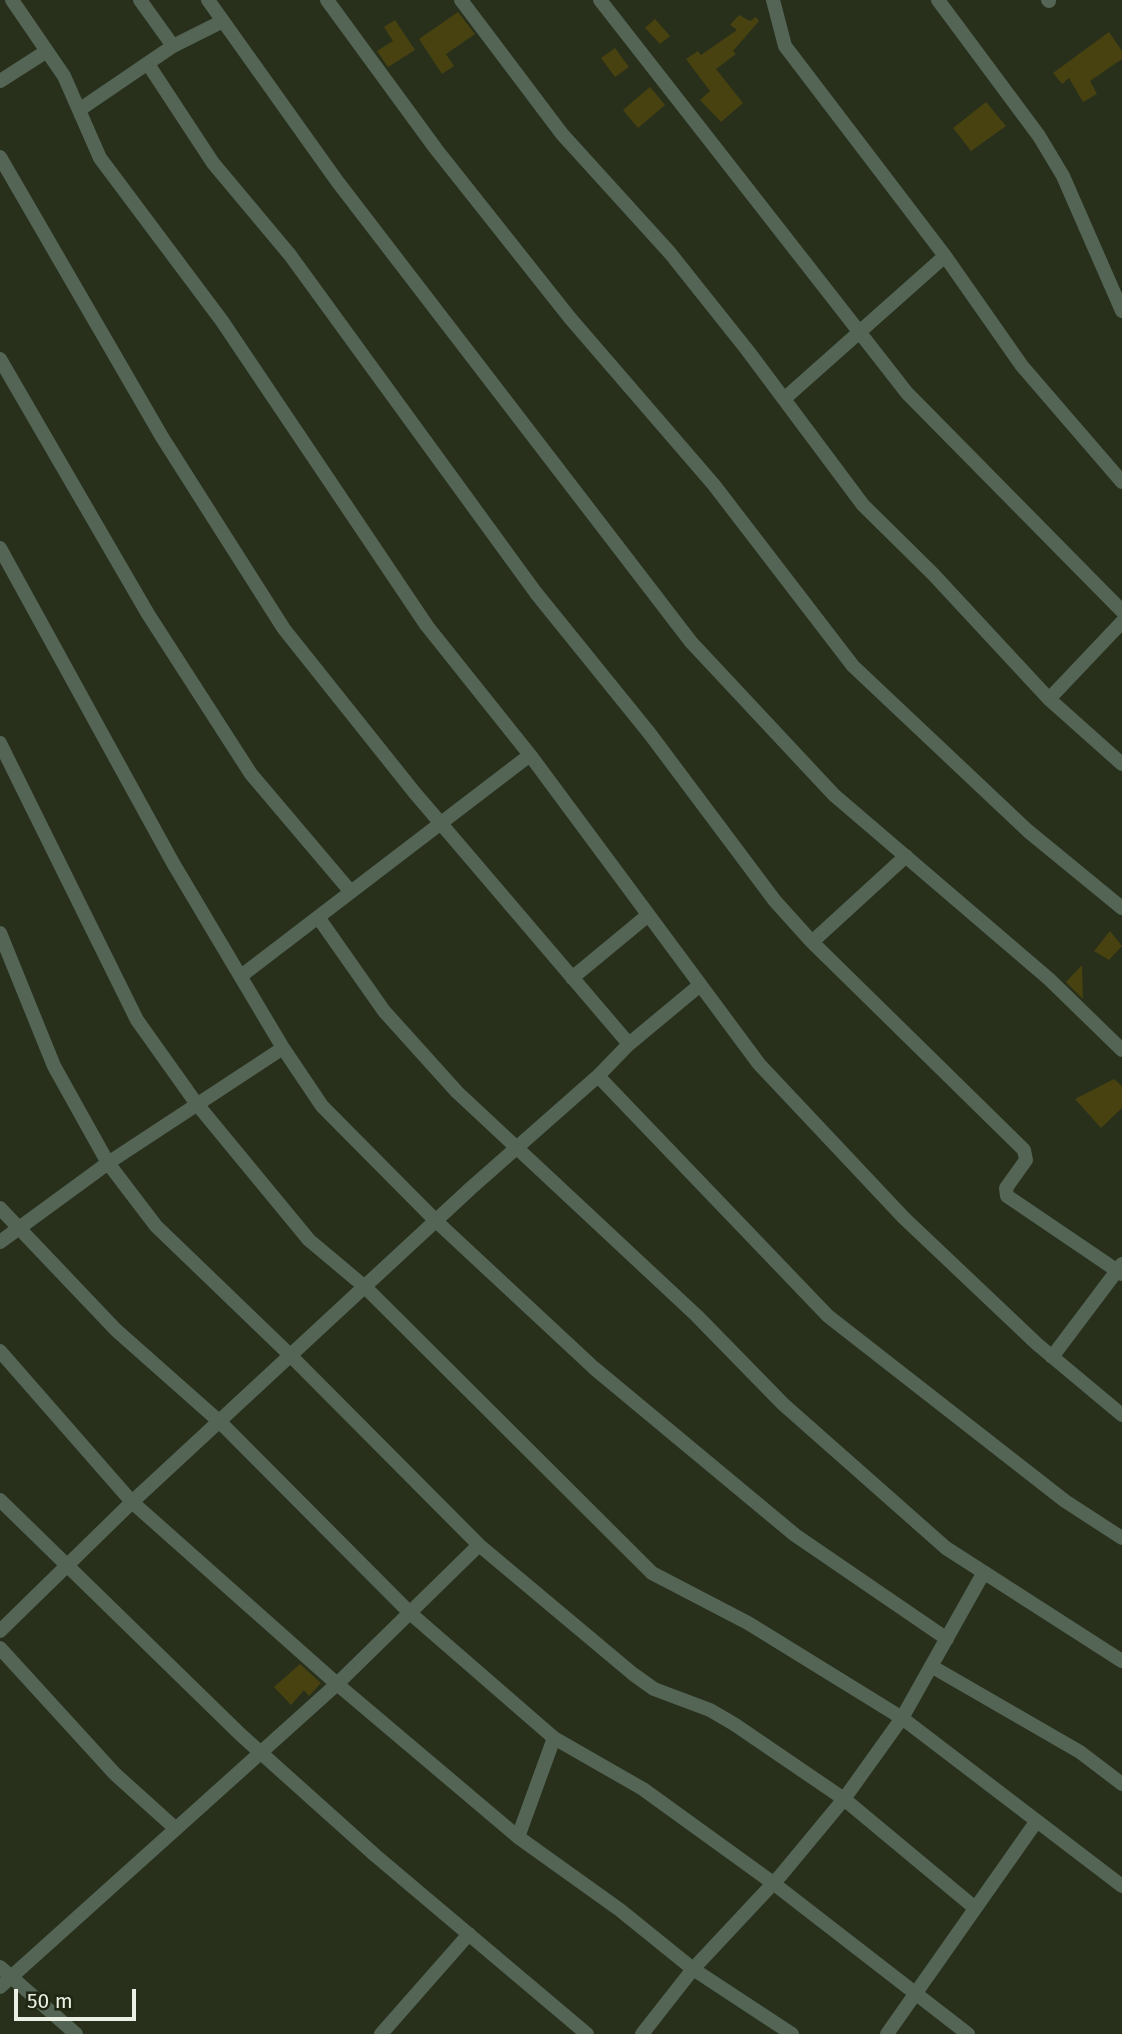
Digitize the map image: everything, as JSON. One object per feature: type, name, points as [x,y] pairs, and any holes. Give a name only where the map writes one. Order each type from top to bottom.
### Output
[{"type":"street","points":[[12,0],[64,76],[100,158],[222,321],[427,626],[530,755],[759,1064],[904,1218],[1052,1357],[1122,1415]]},
{"type":"street","points":[[140,0],[173,46]]},
{"type":"street","points":[[208,0],[337,181],[691,642],[834,795],[1049,979],[1122,1050]]},
{"type":"street","points":[[327,0],[436,149],[578,328],[714,485],[853,666],[1028,831],[1122,908]]},
{"type":"street","points":[[461,0],[562,134],[670,253],[784,398],[863,505],[933,574],[1049,699],[1122,764]]},
{"type":"street","points":[[600,0],[907,393],[1122,611]]},
{"type":"street","points":[[773,0],[785,46],[945,256],[1022,366],[1122,482]]},
{"type":"street","points":[[938,0],[1039,136],[1063,176],[1118,293],[1122,311]]},
{"type":"street","points":[[79,110],[173,46],[223,21]]},
{"type":"street","points":[[0,81],[47,51]]},
{"type":"street","points":[[148,64],[213,163],[290,255],[536,593],[650,734],[775,901],[812,942],[1024,1150],[1026,1160],[1006,1188],[1007,1196],[1120,1269],[1052,1357]]},
{"type":"street","points":[[0,157],[162,437],[284,629],[441,824],[629,1044]]},
{"type":"street","points":[[784,398],[862,333],[945,256]]},
{"type":"street","points":[[0,359],[148,614],[251,774],[351,892]]},
{"type":"street","points":[[0,548],[159,839],[283,1048],[322,1106],[436,1221],[594,1368],[795,1535],[947,1639]]},
{"type":"street","points":[[1049,699],[1122,622]]},
{"type":"street","points":[[0,743],[137,1020],[196,1102],[309,1240],[365,1287],[652,1573],[748,1623],[902,1718],[1122,1886]]},
{"type":"street","points":[[241,976],[530,755]]},
{"type":"street","points":[[812,942],[906,856]]},
{"type":"street","points":[[572,978],[648,916]]},
{"type":"street","points":[[318,917],[384,1011],[457,1092],[697,1316],[783,1404],[946,1548],[1122,1661]]},
{"type":"street","points":[[0,933],[54,1066],[108,1163],[156,1226],[291,1356],[479,1545],[643,1682],[718,1715],[844,1800],[975,1908]]},
{"type":"street","points":[[0,1631],[68,1568],[132,1502],[436,1221],[598,1076],[629,1044],[700,985]]},
{"type":"street","points":[[0,1242],[196,1102],[283,1048]]},
{"type":"street","points":[[598,1076],[828,1316],[1065,1501],[1122,1538]]},
{"type":"street","points":[[0,1208],[116,1330],[220,1423],[410,1613],[554,1738],[643,1789],[773,1884],[968,2034]]},
{"type":"street","points":[[0,1351],[132,1502],[337,1684],[518,1837],[620,1910],[693,1969],[792,2034]]},
{"type":"street","points":[[0,1500],[241,1735],[262,1751],[376,1856],[587,2034]]},
{"type":"street","points":[[0,1987],[337,1684],[479,1545]]},
{"type":"street","points":[[642,2034],[693,1969],[773,1884],[844,1800],[902,1718],[984,1573]]},
{"type":"street","points":[[0,1648],[115,1774],[176,1829]]},
{"type":"street","points":[[932,1666],[1080,1752],[1122,1784]]},
{"type":"street","points":[[518,1837],[554,1738]]},
{"type":"street","points":[[887,2034],[1036,1822]]},
{"type":"street","points":[[381,2034],[469,1934]]},
{"type":"street","points":[[0,1966],[76,2034]]},
{"type":"building","points":[[458,12],[475,34],[446,54],[454,66],[442,74],[419,39]]},
{"type":"building","points":[[739,15],[750,21],[756,17],[759,21],[733,51],[736,54],[716,69],[743,103],[721,122],[700,100],[710,91],[686,59],[698,51],[701,55],[737,30],[730,25]]},
{"type":"building","points":[[655,19],[670,36],[660,44],[645,28]]},
{"type":"building","points":[[395,20],[415,50],[388,67],[377,51],[393,41],[384,27]]},
{"type":"building","points":[[1109,32],[1122,51],[1122,59],[1090,81],[1097,94],[1083,102],[1069,78],[1062,84],[1053,73]]},
{"type":"building","points":[[615,48],[629,67],[615,77],[601,58]]},
{"type":"building","points":[[650,87],[665,105],[638,128],[623,110]]},
{"type":"building","points":[[986,102],[1006,126],[971,151],[953,128]]},
{"type":"building","points":[[1110,931],[1122,946],[1109,960],[1094,951]]},
{"type":"building","points":[[1082,965],[1083,999],[1066,982]]},
{"type":"building","points":[[1114,1079],[1122,1086],[1122,1108],[1101,1128],[1075,1099]]},
{"type":"building","points":[[300,1664],[321,1683],[309,1696],[304,1690],[291,1705],[274,1687]]}]
